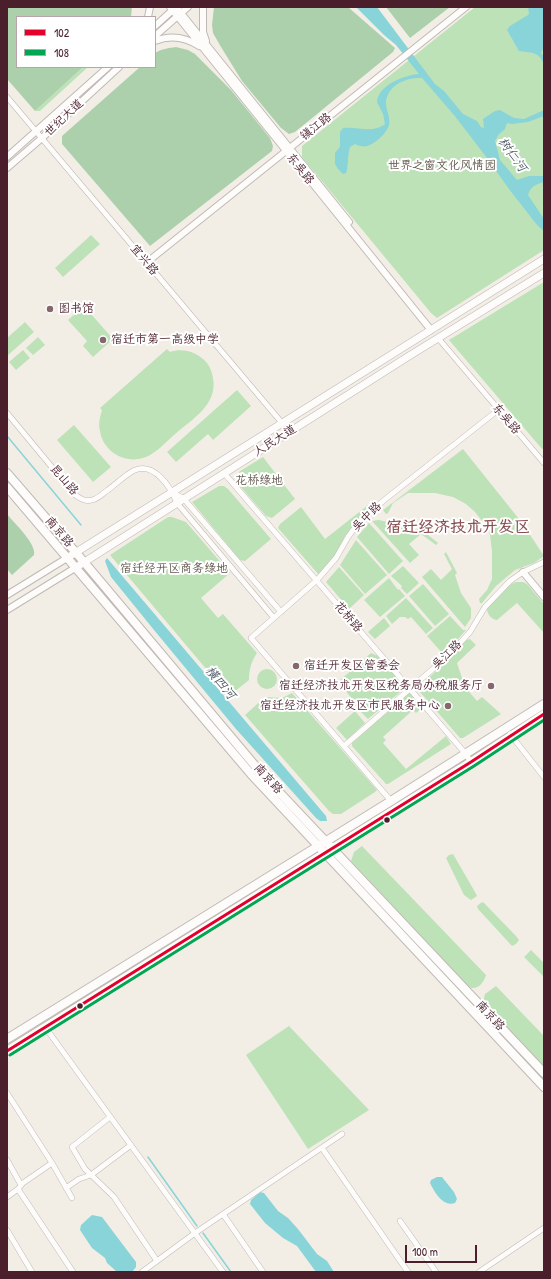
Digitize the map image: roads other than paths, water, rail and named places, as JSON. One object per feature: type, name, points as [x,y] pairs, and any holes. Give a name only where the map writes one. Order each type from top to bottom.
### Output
[{"type":"main road","name":"人民大道","points":[[67,558],[544,259]]},
{"type":"main road","name":"人民大道","points":[[75,568],[544,272]]},
{"type":"main road","name":"南京路","points":[[7,473],[84,562],[262,774],[544,1073]]},
{"type":"main road","name":"南京路","points":[[7,487],[251,774],[544,1087]]},
{"type":"main road","points":[[7,1039],[391,801],[544,704]]},
{"type":"main road","points":[[7,1051],[471,762],[544,714]]},
{"type":"street","points":[[156,35],[188,7]]},
{"type":"street","points":[[202,7],[202,32],[206,48]]},
{"type":"street","name":"镇江路","points":[[146,263],[466,7]]},
{"type":"street","points":[[156,25],[174,8]]},
{"type":"street","name":"东吴路","points":[[174,8],[432,329]]},
{"type":"street","points":[[156,42],[167,38],[178,38],[206,48]]},
{"type":"street","name":"世纪大道","points":[[7,157],[107,68]]},
{"type":"street","name":"世纪大道","points":[[7,168],[118,68]]},
{"type":"street","name":"宜兴路","points":[[7,96],[282,423]]},
{"type":"street","name":"东吴路","points":[[438,338],[544,463]]},
{"type":"street","name":"吴中路","points":[[344,746],[251,638],[316,580],[336,558],[348,537],[364,518],[383,501],[498,410]]},
{"type":"street","name":"昆山路","points":[[7,413],[80,498],[85,500],[95,499],[135,470],[141,469],[153,471],[172,492]]},
{"type":"street","name":"花桥路","points":[[224,473],[466,753],[471,762]]},
{"type":"street","points":[[172,492],[184,499],[281,612]]},
{"type":"street","points":[[172,492],[177,503],[274,618]]},
{"type":"street","name":"人民大道","points":[[7,596],[67,558]]},
{"type":"street","name":"吴江路","points":[[344,746],[449,655],[470,632],[489,602],[510,581],[523,572],[544,562]]},
{"type":"street","name":"人民大道","points":[[7,610],[75,568]]},
{"type":"street","points":[[523,572],[544,597]]},
{"type":"street","points":[[506,728],[544,777]]},
{"type":"street","points":[[344,746],[391,801]]},
{"type":"street","points":[[45,1027],[223,1272]]},
{"type":"street","points":[[7,1093],[52,1163],[72,1198]]},
{"type":"street","points":[[110,1117],[72,1147],[85,1169],[114,1197],[157,1261]]},
{"type":"street","points":[[142,1272],[195,1233],[342,1134]]},
{"type":"street","points":[[66,1188],[79,1179],[91,1175],[131,1146]]},
{"type":"street","points":[[322,1148],[408,1272]]},
{"type":"street","points":[[7,1160],[20,1187],[73,1272]]},
{"type":"street","points":[[7,1197],[52,1163]]},
{"type":"street","points":[[223,1214],[263,1272]]},
{"type":"street","points":[[400,1222],[436,1272]]},
{"type":"street","points":[[479,1272],[544,1228]]},
{"type":"street","points":[[7,1230],[32,1272]]},
{"type":"water","points":[[356,7],[377,7],[435,84],[444,91],[463,114],[477,121],[481,127],[484,128],[483,119],[495,111],[500,110],[514,118],[524,119],[544,110],[544,116],[528,122],[512,124],[507,123],[505,129],[499,134],[495,141],[500,160],[517,180],[529,176],[544,176],[544,182],[534,186],[528,195],[544,219],[544,231],[537,225],[509,189],[454,115],[422,78],[410,79],[398,83],[390,91],[386,103],[389,122],[386,131],[380,138],[370,145],[360,146],[355,144],[350,147],[346,173],[343,174],[338,169],[335,164],[335,153],[340,147],[340,132],[343,128],[375,129],[385,124],[383,114],[377,102],[382,91],[393,82],[407,76],[419,74],[396,45]]},
{"type":"water","points":[[528,7],[544,7],[544,47],[541,53],[544,57],[544,65],[540,57],[537,55],[519,51],[507,30],[510,26],[529,14]]},
{"type":"water","points":[[107,558],[326,816],[327,821],[320,821],[316,818],[236,729],[111,577],[105,561]]},
{"type":"water","points":[[437,1177],[442,1177],[454,1192],[457,1199],[455,1203],[447,1203],[437,1195],[430,1183],[431,1180]]},
{"type":"water","points":[[260,1192],[264,1193],[278,1211],[288,1218],[317,1254],[327,1261],[334,1272],[316,1272],[297,1246],[283,1238],[265,1223],[250,1204],[251,1200]]},
{"type":"water","points":[[92,1215],[102,1217],[136,1262],[136,1267],[132,1272],[117,1272],[107,1263],[105,1258],[92,1248],[80,1230],[81,1225]]},
{"type":"waterway","name":"横四河","points":[[7,436],[81,525]]},
{"type":"waterway","points":[[148,1157],[197,1226]]},
{"type":"waterway","points":[[203,1233],[231,1272]]},
{"type":"place","name":"图书馆","points":[[50,309]]},
{"type":"place","name":"宿迁市第一高级中学","points":[[103,340]]},
{"type":"place","name":"宿迁开发区管委会","points":[[296,666]]},
{"type":"place","name":"宿迁经济技术开发区税务局办税服务厅","points":[[491,686]]},
{"type":"place","name":"宿迁经济技术开发区市民服务中心","points":[[448,706]]},
{"type":"district","name":"宿迁经济技术开发区","points":[[458,528]]},
{"type":"water label","name":"树仁河","points":[[512,155]]},
{"type":"park label","name":"世界之窗文化风情园","points":[[442,166]]},
{"type":"park label","name":"花桥绿地","points":[[259,481]]},
{"type":"park label","name":"宿迁经开区商务绿地","points":[[174,569]]}]
